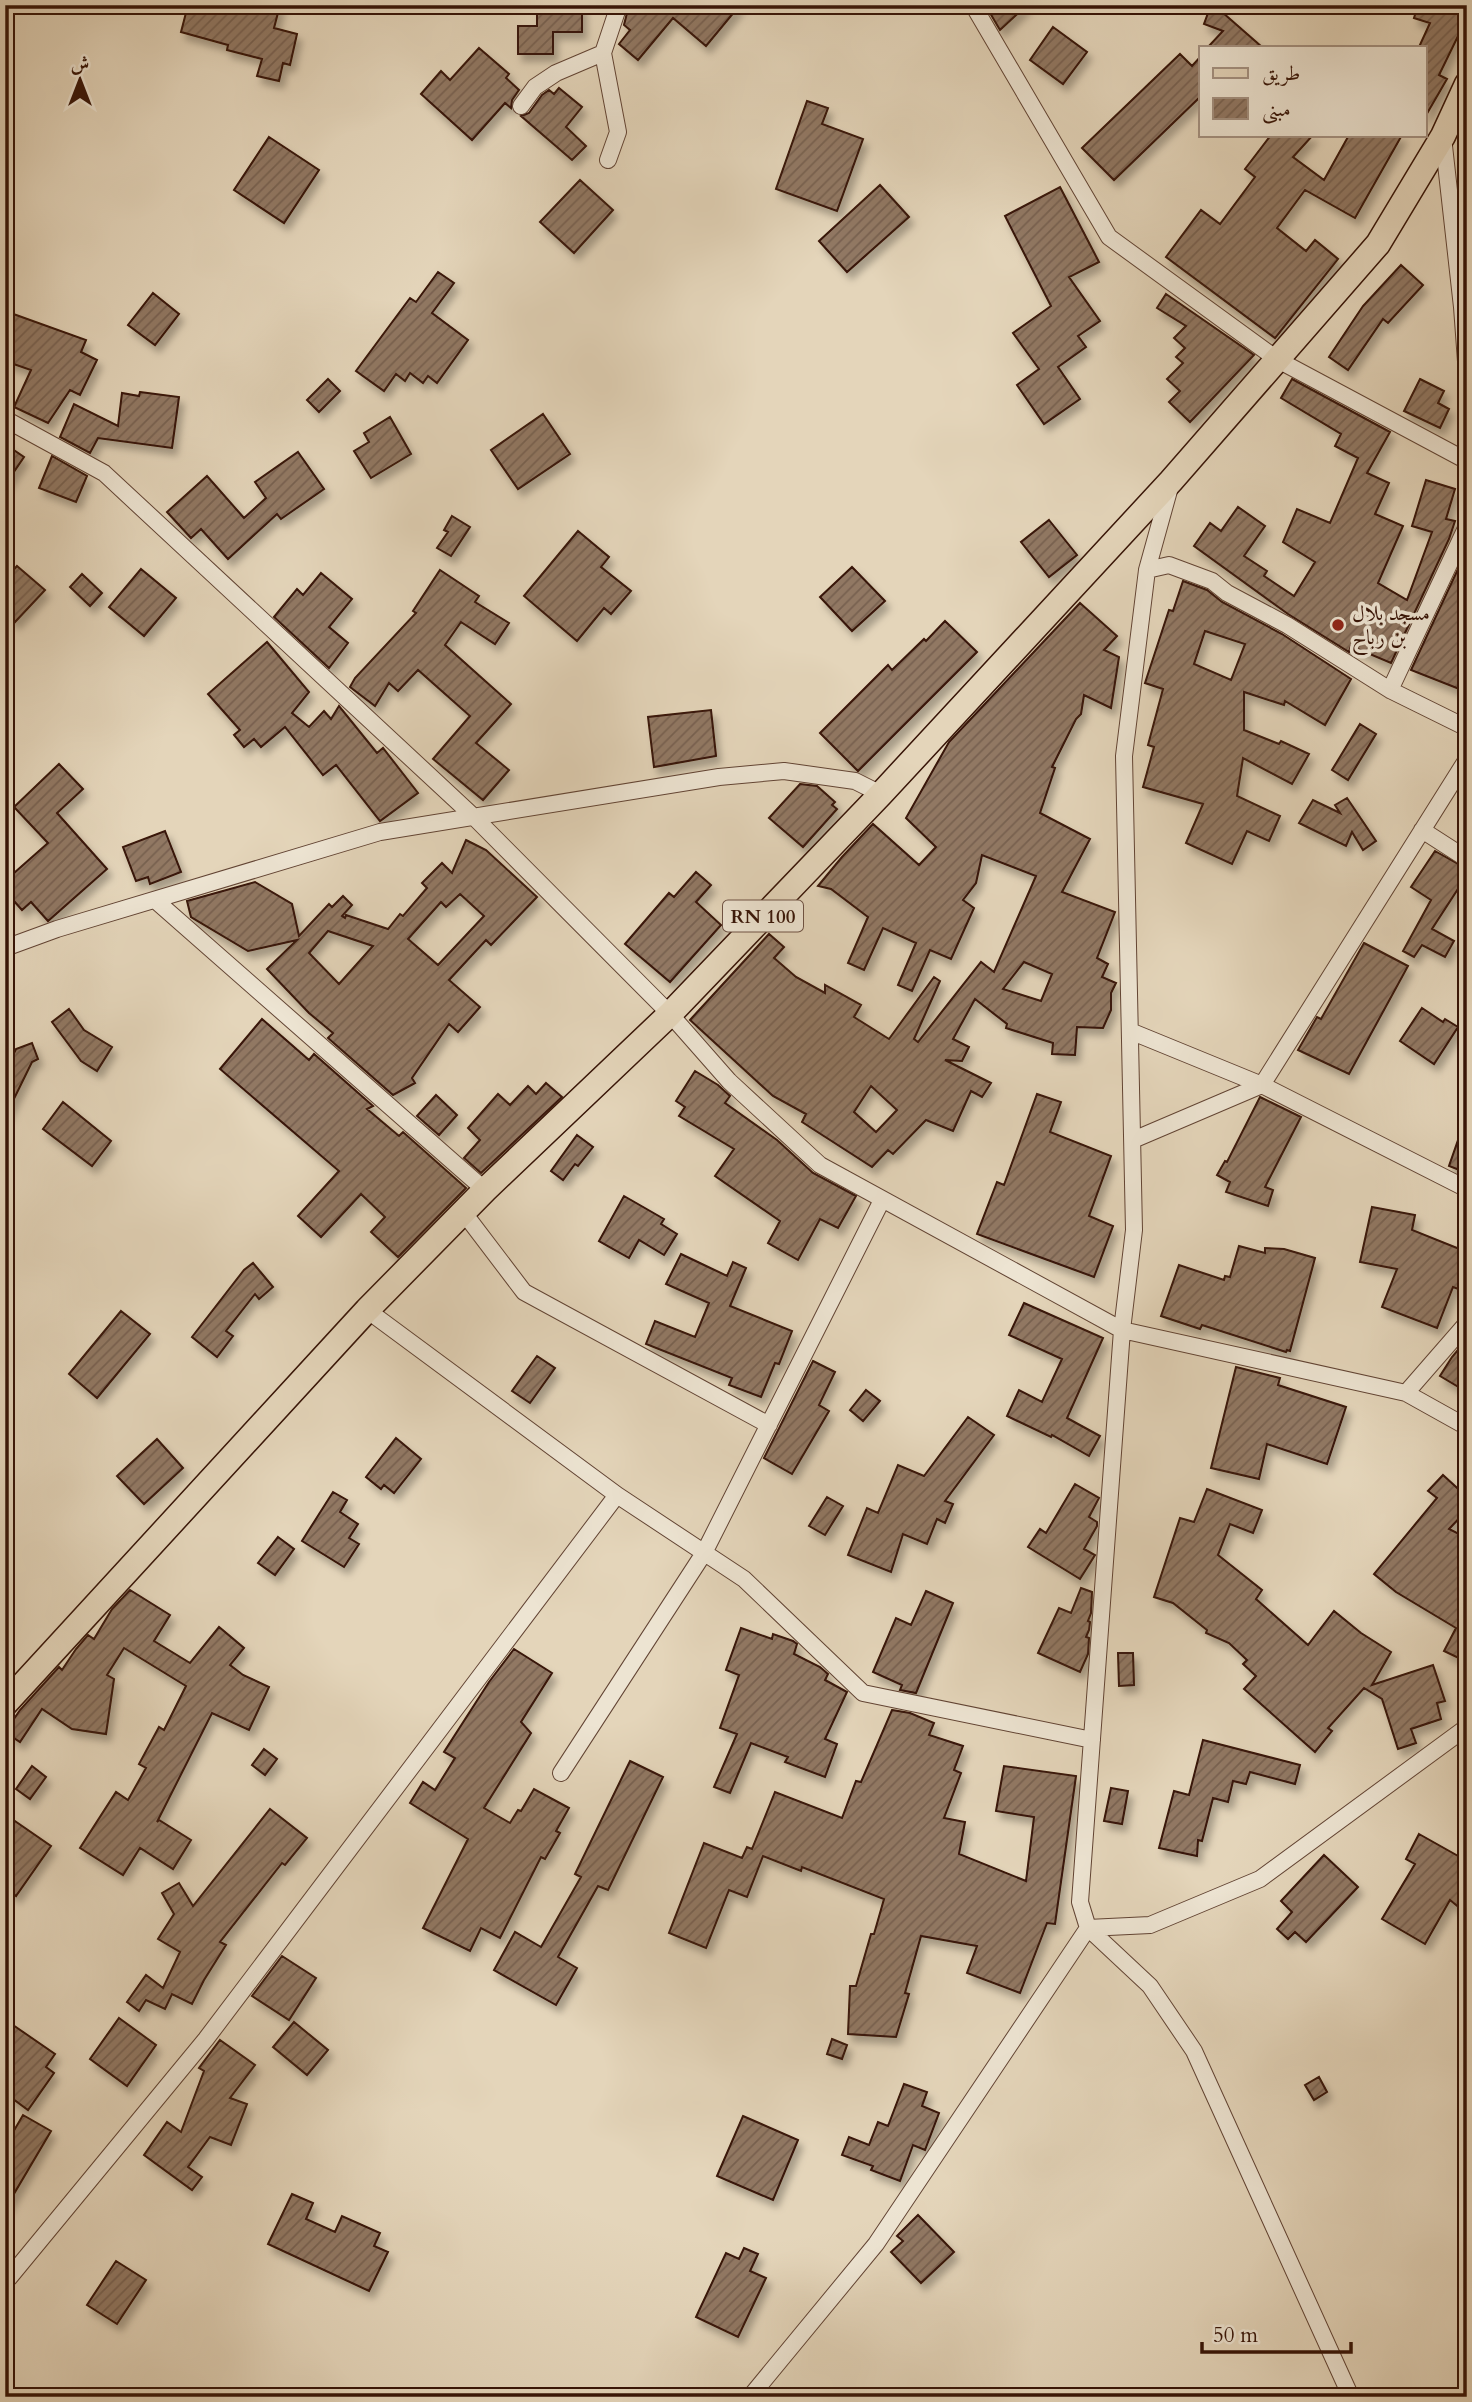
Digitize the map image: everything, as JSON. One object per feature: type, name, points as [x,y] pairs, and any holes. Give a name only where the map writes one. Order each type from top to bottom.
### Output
[{"type":"main road","name":"RN 100","points":[[5,1704],[367,1310],[485,1190],[670,1014],[881,794],[1171,481],[1378,244],[1443,136],[1467,84]]},
{"type":"street","points":[[608,160],[618,132],[603,53],[619,5]]},
{"type":"street","points":[[974,5],[1109,237],[1278,360],[1467,461]]},
{"type":"street","points":[[521,106],[535,87],[556,73],[603,53]]},
{"type":"street","points":[[1443,136],[1467,375]]},
{"type":"street","points":[[5,419],[104,473],[474,817],[670,1014],[729,1081],[820,1166],[1122,1330],[1406,1394],[1467,1427]]},
{"type":"street","points":[[1171,481],[1147,570],[1124,756],[1135,1230],[1122,1330],[1080,1902],[1088,1928],[1150,1986],[1194,2050],[1351,2397]]},
{"type":"street","points":[[1390,690],[1467,526]]},
{"type":"street","points":[[1147,570],[1169,565],[1212,581],[1227,593],[1287,625],[1390,690],[1467,727]]},
{"type":"street","points":[[1133,1140],[1262,1085],[1467,759]]},
{"type":"street","points":[[5,948],[380,832],[719,777],[784,771],[855,781],[881,794]]},
{"type":"street","points":[[1422,830],[1467,859]]},
{"type":"street","points":[[155,900],[485,1190]]},
{"type":"street","points":[[1130,1031],[1262,1085],[1467,1189]]},
{"type":"street","points":[[561,1773],[704,1553],[883,1199]]},
{"type":"street","points":[[464,1213],[524,1292],[769,1425]]},
{"type":"street","points":[[367,1310],[617,1495],[744,1579],[863,1693],[1092,1740]]},
{"type":"street","points":[[1406,1394],[1467,1322]]},
{"type":"street","points":[[9,2278],[206,2039],[617,1495]]},
{"type":"street","points":[[1088,1928],[1150,1925],[1261,1879],[1467,1727]]},
{"type":"street","points":[[750,2397],[876,2244],[1088,1928]]},
{"type":"building","points":[[188,5],[280,5],[274,28],[297,34],[290,65],[283,63],[279,81],[257,76],[262,59],[227,50],[228,45],[181,32]]},
{"type":"building","points":[[537,5],[582,5],[582,32],[553,32],[553,54],[518,54],[518,26],[537,26]]},
{"type":"building","points":[[634,5],[662,5],[670,12],[675,5],[740,5],[706,46],[673,18],[638,60],[619,44],[630,30],[624,25],[627,13]]},
{"type":"building","points":[[999,5],[1027,5],[1000,30],[990,13]]},
{"type":"building","points":[[1211,5],[1214,5],[1261,46],[1209,46],[1223,31],[1204,24]]},
{"type":"building","points":[[1418,5],[1467,5],[1467,34],[1460,32],[1439,75],[1447,79],[1426,115],[1426,46],[1419,46],[1430,23],[1414,18]]},
{"type":"building","points":[[1053,27],[1087,52],[1063,84],[1030,60]]},
{"type":"building","points":[[479,48],[509,74],[506,78],[519,90],[512,100],[511,108],[505,103],[472,140],[421,94],[441,71],[450,80]]},
{"type":"building","points":[[1180,54],[1192,66],[1199,58],[1199,98],[1114,180],[1082,148]]},
{"type":"building","points":[[559,88],[582,107],[566,127],[586,146],[572,160],[521,116],[529,113],[542,95],[549,90],[554,94]]},
{"type":"building","points":[[807,101],[828,108],[822,124],[863,139],[837,211],[776,189]]},
{"type":"building","points":[[1270,136],[1312,136],[1293,157],[1324,180],[1348,136],[1401,136],[1355,218],[1305,190],[1277,228],[1306,251],[1315,240],[1338,259],[1275,338],[1166,257],[1201,210],[1220,224],[1255,177],[1245,169]]},
{"type":"building","points":[[269,137],[319,170],[284,223],[234,190]]},
{"type":"building","points":[[580,180],[613,210],[574,253],[540,222]]},
{"type":"building","points":[[880,185],[909,217],[847,272],[819,241]]},
{"type":"building","points":[[1060,187],[1099,262],[1069,277],[1100,321],[1078,336],[1086,347],[1058,367],[1080,399],[1044,424],[1017,385],[1039,369],[1013,333],[1051,306],[1005,216]]},
{"type":"building","points":[[1401,265],[1423,285],[1388,323],[1383,319],[1348,370],[1329,357],[1363,306]]},
{"type":"building","points":[[438,272],[454,283],[432,313],[468,340],[437,383],[428,376],[423,383],[410,373],[405,381],[396,374],[384,391],[356,371],[410,298],[416,302]]},
{"type":"building","points":[[153,293],[179,314],[155,345],[128,325]]},
{"type":"building","points":[[1166,294],[1254,355],[1190,422],[1169,402],[1180,391],[1167,379],[1183,363],[1176,357],[1185,348],[1174,338],[1186,326],[1157,308]]},
{"type":"building","points":[[5,311],[86,340],[81,352],[97,360],[80,395],[70,390],[48,423],[14,407],[31,370],[5,361]]},
{"type":"building","points":[[328,379],[340,391],[319,412],[307,400]]},
{"type":"building","points":[[1292,379],[1390,432],[1367,473],[1389,483],[1375,514],[1403,526],[1378,583],[1407,600],[1432,532],[1412,526],[1426,480],[1455,489],[1446,519],[1455,521],[1449,539],[1391,663],[1351,646],[1349,652],[1288,614],[1194,546],[1210,523],[1221,531],[1238,507],[1265,526],[1244,556],[1267,571],[1264,576],[1294,596],[1315,562],[1283,542],[1297,509],[1330,523],[1358,458],[1335,446],[1341,434],[1281,398]]},
{"type":"building","points":[[1420,379],[1444,391],[1438,403],[1449,409],[1440,428],[1404,411]]},
{"type":"building","points":[[140,392],[179,397],[172,448],[98,438],[90,453],[60,437],[74,404],[118,426],[122,393],[139,396]]},
{"type":"building","points":[[543,414],[570,454],[518,489],[491,450]]},
{"type":"building","points":[[390,417],[411,454],[371,478],[354,451],[369,442],[364,433]]},
{"type":"building","points":[[5,444],[24,457],[5,485]]},
{"type":"building","points":[[298,452],[324,489],[281,519],[277,514],[228,559],[201,529],[191,538],[167,512],[207,476],[244,518],[266,498],[255,482]]},
{"type":"building","points":[[52,456],[87,476],[76,502],[39,488]]},
{"type":"building","points":[[452,516],[470,527],[451,556],[437,548],[448,532],[444,530]]},
{"type":"building","points":[[1049,520],[1077,555],[1049,577],[1021,542]]},
{"type":"building","points":[[578,531],[609,557],[601,567],[631,591],[611,614],[604,608],[577,641],[524,596]]},
{"type":"building","points":[[17,566],[45,590],[15,622],[5,613],[5,579]]},
{"type":"building","points":[[852,567],[885,601],[852,631],[820,597]]},
{"type":"building","points":[[141,569],[176,598],[144,636],[109,607]]},
{"type":"building","points":[[1458,569],[1467,572],[1467,692],[1411,670]]},
{"type":"building","points":[[440,570],[479,596],[475,602],[509,623],[495,644],[461,622],[445,645],[511,704],[476,743],[509,770],[483,800],[433,759],[470,716],[418,670],[398,691],[389,683],[375,706],[350,687],[355,678],[416,613],[413,611]]},
{"type":"building","points":[[321,573],[352,599],[329,627],[348,643],[329,668],[274,617],[297,589],[303,595]]},
{"type":"building","points":[[82,574],[102,593],[90,606],[70,587]]},
{"type":"building","points":[[1183,581],[1207,590],[1222,602],[1282,634],[1351,679],[1325,725],[1285,701],[1284,705],[1244,692],[1244,730],[1279,744],[1281,741],[1309,754],[1292,784],[1243,758],[1237,796],[1280,816],[1269,841],[1247,831],[1232,864],[1186,843],[1203,804],[1143,787],[1154,747],[1148,745],[1163,689],[1145,683],[1169,610],[1173,611]],"holes":[[[1205,631],[1245,644],[1231,680],[1194,664]]]},
{"type":"building","points":[[1080,603],[1117,636],[1104,650],[1119,657],[1111,708],[1084,695],[1081,714],[1052,767],[1055,768],[1040,813],[1090,839],[1062,892],[1115,912],[1097,958],[1108,964],[1102,977],[1116,983],[1111,993],[1111,1010],[1103,1028],[1077,1027],[1075,1055],[1052,1054],[1053,1043],[1006,1028],[1007,1024],[975,999],[953,1039],[969,1047],[962,1061],[945,1060],[991,1083],[982,1097],[971,1091],[953,1131],[926,1120],[893,1154],[888,1150],[872,1167],[802,1122],[806,1114],[773,1096],[690,1020],[769,934],[784,947],[774,958],[796,977],[825,993],[825,985],[861,1005],[854,1017],[889,1039],[934,977],[940,981],[914,1039],[918,1042],[981,962],[994,972],[1036,876],[982,855],[976,883],[963,900],[974,908],[951,959],[930,950],[912,991],[898,985],[916,943],[883,928],[864,970],[848,963],[868,917],[831,889],[818,886],[873,824],[919,865],[936,847],[906,818],[949,742]],"holes":[[[1024,962],[1052,974],[1041,1001],[1003,989]],[[871,1086],[897,1110],[876,1132],[854,1112]]]},
{"type":"building","points":[[945,621],[977,652],[858,771],[820,733],[888,665],[892,670]]},
{"type":"building","points":[[267,642],[309,692],[292,713],[309,727],[324,711],[331,719],[339,706],[377,753],[383,748],[418,793],[380,821],[336,765],[323,775],[285,727],[261,747],[254,739],[244,747],[234,735],[240,730],[208,694]]},
{"type":"building","points":[[711,710],[716,756],[654,767],[648,717]]},
{"type":"building","points":[[1360,724],[1376,734],[1348,780],[1332,770]]},
{"type":"building","points":[[59,764],[83,789],[57,813],[107,869],[48,921],[31,902],[22,910],[5,891],[5,881],[48,843],[14,807]]},
{"type":"building","points":[[800,784],[817,786],[835,802],[832,805],[837,809],[803,847],[769,818]]},
{"type":"building","points":[[1347,798],[1376,841],[1363,850],[1352,832],[1346,846],[1299,823],[1313,800],[1340,813],[1335,805]]},
{"type":"building","points":[[165,831],[181,872],[150,884],[148,877],[136,881],[123,847]]},
{"type":"building","points":[[466,840],[486,850],[537,897],[491,945],[486,940],[449,980],[480,1007],[458,1032],[449,1024],[412,1078],[415,1083],[393,1095],[328,1038],[333,1033],[309,1013],[267,969],[297,940],[248,951],[191,917],[187,901],[255,882],[292,904],[299,936],[329,904],[332,907],[343,896],[352,905],[342,916],[388,929],[427,888],[422,883],[442,863],[452,873]],"holes":[[[460,894],[484,916],[438,965],[408,939],[441,902],[446,907]],[[328,931],[373,946],[339,984],[309,953]]]},
{"type":"building","points":[[1435,851],[1467,869],[1467,875],[1432,929],[1454,941],[1445,957],[1422,945],[1414,957],[1403,951],[1431,900],[1411,887]]},
{"type":"building","points":[[696,872],[711,885],[696,902],[721,925],[670,982],[625,944],[669,893],[674,897]]},
{"type":"building","points":[[1364,943],[1408,966],[1349,1074],[1298,1050],[1317,1017],[1321,1019]]},
{"type":"building","points":[[1422,1008],[1443,1022],[1445,1019],[1458,1027],[1434,1064],[1400,1041]]},
{"type":"building","points":[[69,1009],[84,1030],[112,1047],[97,1071],[81,1061],[52,1022]]},
{"type":"building","points":[[262,1019],[309,1060],[314,1054],[373,1106],[367,1109],[399,1136],[403,1132],[466,1188],[398,1257],[371,1232],[385,1217],[361,1194],[321,1237],[298,1216],[339,1171],[220,1069]]},
{"type":"building","points":[[32,1043],[38,1059],[32,1062],[5,1117],[5,1071],[16,1049]]},
{"type":"building","points":[[695,1071],[730,1096],[725,1103],[777,1140],[813,1173],[856,1196],[838,1228],[820,1219],[798,1260],[768,1243],[780,1221],[715,1176],[734,1149],[679,1116],[685,1107],[676,1101]]},
{"type":"building","points":[[546,1083],[562,1097],[481,1173],[464,1158],[480,1140],[468,1128],[498,1094],[510,1105],[528,1086],[536,1094]]},
{"type":"building","points":[[1037,1094],[1061,1102],[1050,1132],[1111,1156],[1089,1216],[1113,1226],[1094,1277],[977,1234],[997,1182],[1004,1185]]},
{"type":"building","points":[[436,1095],[457,1115],[439,1135],[417,1116]]},
{"type":"building","points":[[1260,1097],[1301,1117],[1265,1187],[1273,1190],[1268,1206],[1226,1192],[1230,1182],[1217,1175],[1225,1161],[1227,1162]]},
{"type":"building","points":[[63,1102],[111,1141],[92,1166],[43,1129]]},
{"type":"building","points":[[1464,1123],[1467,1123],[1467,1173],[1449,1166]]},
{"type":"building","points":[[577,1135],[593,1147],[563,1180],[551,1171]]},
{"type":"building","points":[[624,1196],[664,1219],[661,1224],[677,1234],[664,1255],[639,1240],[629,1258],[599,1241]]},
{"type":"building","points":[[1372,1207],[1415,1215],[1412,1230],[1467,1252],[1467,1292],[1453,1287],[1437,1328],[1382,1307],[1397,1269],[1360,1262]]},
{"type":"building","points":[[1239,1246],[1265,1253],[1265,1248],[1284,1249],[1315,1258],[1290,1351],[1202,1325],[1200,1329],[1161,1316],[1179,1265],[1224,1280],[1225,1276],[1230,1277]]},
{"type":"building","points":[[681,1254],[727,1276],[733,1262],[746,1268],[730,1306],[792,1331],[779,1364],[775,1363],[761,1397],[729,1385],[732,1378],[646,1344],[655,1321],[695,1337],[709,1303],[666,1284]]},
{"type":"building","points":[[253,1263],[273,1287],[259,1299],[255,1294],[226,1331],[233,1336],[217,1357],[192,1337],[244,1270]]},
{"type":"building","points":[[1024,1303],[1103,1338],[1067,1418],[1100,1436],[1089,1456],[1052,1435],[1051,1437],[1007,1416],[1019,1390],[1042,1402],[1062,1359],[1009,1335]]},
{"type":"building","points":[[121,1311],[150,1334],[97,1398],[69,1374]]},
{"type":"building","points":[[1467,1339],[1467,1392],[1440,1376]]},
{"type":"building","points":[[537,1356],[555,1368],[530,1403],[512,1391]]},
{"type":"building","points":[[813,1361],[835,1372],[819,1405],[829,1411],[792,1474],[764,1458]]},
{"type":"building","points":[[1236,1367],[1280,1378],[1278,1385],[1346,1407],[1327,1464],[1267,1444],[1259,1479],[1211,1468]]},
{"type":"building","points":[[866,1390],[880,1401],[863,1421],[850,1410]]},
{"type":"building","points":[[968,1417],[994,1435],[945,1501],[953,1504],[945,1523],[937,1519],[927,1544],[903,1534],[891,1572],[848,1555],[867,1508],[878,1513],[898,1465],[924,1476]]},
{"type":"building","points":[[396,1438],[421,1459],[394,1493],[384,1485],[381,1489],[366,1477]]},
{"type":"building","points":[[157,1439],[183,1468],[144,1504],[117,1476]]},
{"type":"building","points":[[1443,1475],[1467,1497],[1467,1510],[1449,1529],[1467,1538],[1467,1662],[1444,1651],[1456,1628],[1396,1592],[1374,1574],[1437,1498],[1428,1491]]},
{"type":"building","points":[[1075,1484],[1099,1498],[1089,1517],[1097,1522],[1097,1526],[1084,1549],[1095,1555],[1080,1579],[1028,1547],[1040,1529],[1046,1533]]},
{"type":"building","points":[[1207,1489],[1262,1510],[1253,1533],[1230,1524],[1218,1555],[1262,1590],[1256,1599],[1308,1645],[1334,1611],[1391,1652],[1372,1685],[1433,1665],[1445,1701],[1437,1703],[1441,1719],[1411,1729],[1416,1743],[1398,1749],[1382,1699],[1364,1688],[1328,1728],[1332,1731],[1315,1752],[1244,1689],[1256,1676],[1243,1664],[1247,1660],[1229,1643],[1206,1633],[1207,1630],[1173,1603],[1154,1597],[1180,1518],[1194,1522]]},
{"type":"building","points":[[333,1492],[347,1500],[340,1512],[358,1524],[349,1538],[359,1544],[344,1567],[302,1541]]},
{"type":"building","points":[[827,1497],[843,1506],[825,1535],[809,1526]]},
{"type":"building","points":[[278,1537],[294,1549],[275,1575],[258,1563]]},
{"type":"building","points":[[1081,1588],[1092,1592],[1086,1637],[1089,1638],[1088,1654],[1080,1672],[1038,1653],[1059,1608],[1071,1613]]},
{"type":"building","points":[[130,1590],[170,1615],[154,1641],[190,1663],[219,1627],[244,1648],[230,1665],[243,1675],[269,1687],[249,1730],[212,1713],[157,1822],[159,1820],[191,1840],[173,1869],[140,1848],[123,1875],[80,1848],[116,1792],[128,1800],[146,1768],[139,1764],[159,1727],[164,1730],[186,1686],[124,1648],[107,1675],[114,1679],[106,1734],[72,1729],[42,1709],[20,1742],[5,1732],[20,1710],[59,1667],[62,1670],[88,1635],[94,1639],[112,1609]]},
{"type":"building","points":[[926,1591],[953,1603],[916,1693],[900,1690],[902,1685],[873,1672],[896,1618],[911,1625]]},
{"type":"building","points":[[741,1628],[772,1639],[773,1634],[793,1641],[797,1644],[794,1654],[820,1667],[828,1674],[825,1680],[847,1692],[825,1739],[837,1744],[825,1777],[785,1762],[788,1757],[751,1743],[730,1793],[714,1787],[737,1734],[720,1728],[739,1675],[726,1670]]},
{"type":"building","points":[[514,1649],[552,1673],[521,1722],[531,1733],[484,1808],[510,1823],[534,1789],[569,1808],[556,1831],[560,1833],[545,1859],[541,1857],[500,1938],[481,1928],[470,1951],[423,1928],[468,1839],[410,1803],[423,1782],[435,1790],[455,1758],[444,1752],[489,1682]]},
{"type":"building","points":[[1118,1653],[1133,1653],[1134,1685],[1119,1686]]},
{"type":"building","points":[[892,1710],[910,1713],[934,1723],[929,1735],[963,1746],[954,1770],[961,1773],[944,1818],[965,1822],[959,1854],[1026,1881],[1034,1817],[996,1811],[1004,1766],[1076,1776],[1055,1924],[1047,1923],[1020,1993],[967,1973],[977,1946],[921,1936],[905,1993],[909,1994],[896,2037],[848,2034],[850,1986],[856,1986],[884,1899],[802,1867],[801,1871],[763,1856],[747,1897],[729,1890],[706,1948],[669,1933],[704,1843],[742,1858],[747,1847],[752,1849],[775,1792],[842,1818],[856,1781],[861,1782]]},
{"type":"building","points":[[1203,1740],[1300,1765],[1295,1784],[1250,1772],[1246,1784],[1233,1781],[1228,1802],[1213,1798],[1202,1841],[1198,1840],[1197,1856],[1159,1848],[1174,1791],[1189,1795]]},
{"type":"building","points":[[264,1749],[277,1759],[265,1775],[252,1765]]},
{"type":"building","points":[[630,1761],[663,1777],[608,1890],[598,1886],[558,1957],[577,1968],[556,2005],[494,1970],[515,1932],[541,1947],[581,1877],[575,1874]]},
{"type":"building","points":[[32,1766],[46,1777],[30,1799],[16,1789]]},
{"type":"building","points":[[1111,1788],[1128,1791],[1122,1824],[1104,1821]]},
{"type":"building","points":[[270,1809],[307,1838],[285,1865],[282,1863],[220,1942],[226,1945],[192,2004],[172,1994],[165,2009],[146,2000],[139,2011],[127,2002],[146,1975],[163,1988],[180,1952],[158,1939],[174,1914],[162,1893],[179,1883],[193,1906]]},
{"type":"building","points":[[12,1819],[51,1846],[16,1896],[5,1888],[5,1829]]},
{"type":"building","points":[[1419,1834],[1467,1861],[1467,1914],[1450,1900],[1425,1944],[1382,1919],[1415,1864],[1406,1859]]},
{"type":"building","points":[[1324,1855],[1358,1887],[1306,1942],[1295,1932],[1288,1939],[1277,1929],[1292,1912],[1281,1901]]},
{"type":"building","points":[[282,1956],[316,1978],[289,2020],[252,1996]]},
{"type":"building","points":[[119,2018],[156,2045],[127,2086],[90,2059]]},
{"type":"building","points":[[294,2022],[328,2050],[307,2075],[273,2047]]},
{"type":"building","points":[[13,2025],[55,2054],[46,2067],[54,2073],[28,2110],[5,2093],[5,2035]]},
{"type":"building","points":[[832,2039],[847,2045],[842,2059],[827,2054]]},
{"type":"building","points":[[220,2040],[255,2065],[230,2098],[247,2104],[231,2145],[210,2137],[188,2167],[202,2177],[192,2190],[144,2155],[167,2122],[181,2132],[204,2071],[199,2068]]},
{"type":"building","points":[[1319,2077],[1327,2092],[1314,2100],[1305,2085]]},
{"type":"building","points":[[904,2084],[927,2092],[922,2106],[939,2113],[925,2150],[913,2145],[900,2181],[871,2170],[873,2166],[842,2155],[849,2137],[869,2145],[878,2122],[888,2126]]},
{"type":"building","points":[[23,2115],[51,2131],[5,2209],[5,2130],[12,2134]]},
{"type":"building","points":[[743,2116],[798,2140],[773,2200],[717,2176]]},
{"type":"building","points":[[292,2194],[313,2203],[306,2219],[335,2232],[342,2216],[380,2233],[374,2246],[388,2252],[369,2291],[268,2244]]},
{"type":"building","points":[[918,2215],[954,2252],[921,2283],[891,2252],[903,2241],[897,2236]]},
{"type":"building","points":[[744,2248],[758,2254],[750,2271],[766,2278],[738,2337],[696,2317],[726,2253],[739,2259]]},
{"type":"building","points":[[116,2261],[146,2280],[117,2324],[87,2305]]},
{"type":"place","name":"مسجد بلال بن رباح","points":[[1338,625]]}]
